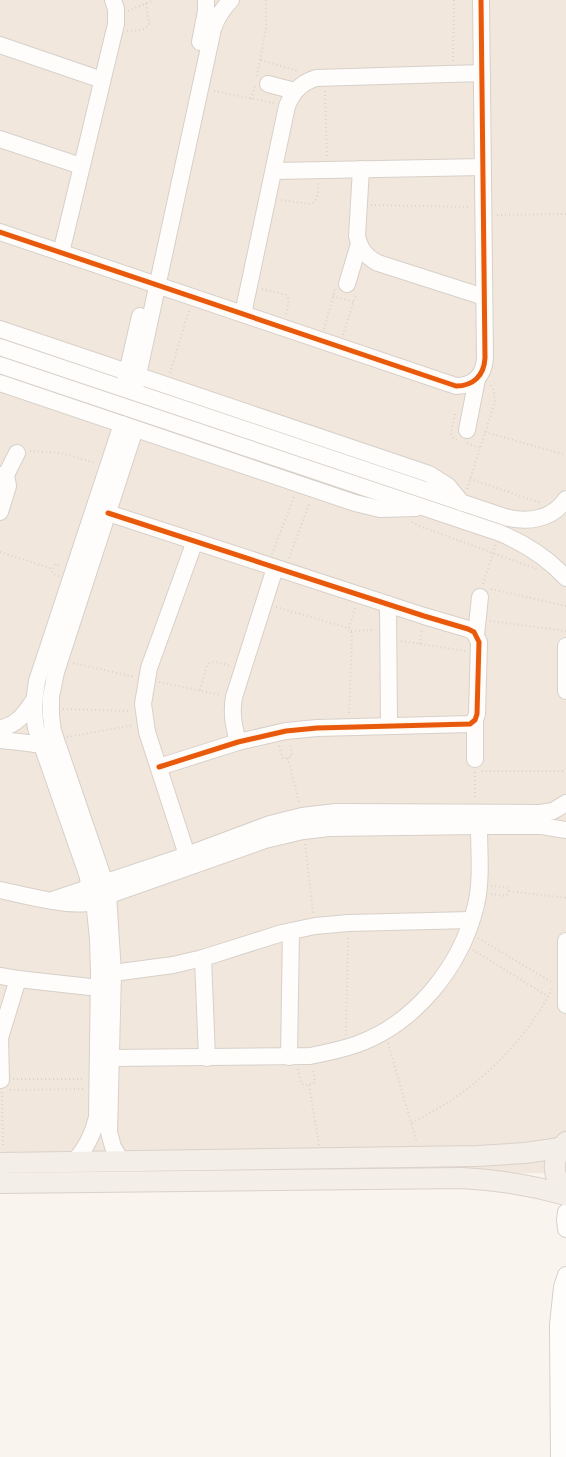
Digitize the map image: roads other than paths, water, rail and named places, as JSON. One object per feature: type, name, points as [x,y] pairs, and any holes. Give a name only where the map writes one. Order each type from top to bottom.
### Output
[{"type":"main road","points":[[1,1163],[502,1155],[537,1152],[563,1145]]},
{"type":"main road","points":[[563,1145],[555,1160],[555,1173],[558,1185],[566,1195]]},
{"type":"main road","points":[[0,1183],[462,1178],[496,1180],[541,1188],[566,1195]]},
{"type":"street","points":[[61,253],[114,32],[116,16],[113,0]]},
{"type":"street","points":[[129,390],[152,284],[204,22],[206,0]]},
{"type":"street","points":[[152,284],[217,18],[223,7],[231,0]]},
{"type":"street","points":[[467,430],[479,376],[484,366],[485,358],[481,0]]},
{"type":"street","points":[[0,45],[102,80]]},
{"type":"street","points":[[243,314],[287,106],[295,91],[308,81],[325,78],[482,73]]},
{"type":"street","points":[[268,84],[295,91]]},
{"type":"street","points":[[0,139],[81,166]]},
{"type":"street","points":[[274,170],[483,167]]},
{"type":"street","points":[[353,286],[359,244],[357,228],[361,169]]},
{"type":"street","points":[[0,232],[456,386],[470,384],[479,376]]},
{"type":"street","points":[[359,244],[367,256],[378,263],[484,297]]},
{"type":"street","points":[[0,329],[429,474],[448,486],[462,503]]},
{"type":"street","points":[[0,347],[516,520],[538,519],[562,504]]},
{"type":"street","points":[[0,365],[500,533],[531,548],[545,557],[566,578]]},
{"type":"street","points":[[0,382],[367,507],[386,509],[426,508]]},
{"type":"street","points":[[122,1162],[113,1147],[109,1132],[113,973],[99,892],[49,742],[34,719],[34,700],[40,674],[108,467],[129,426]]},
{"type":"street","points":[[49,742],[52,684],[108,513],[129,426]]},
{"type":"street","points":[[0,512],[8,486],[8,483],[3,476],[17,453]]},
{"type":"street","points":[[108,513],[358,595],[468,629],[477,628]]},
{"type":"street","points":[[187,855],[158,767],[144,717],[144,694],[149,668],[194,541]]},
{"type":"street","points":[[238,742],[233,724],[232,706],[242,669],[276,568]]},
{"type":"street","points":[[475,759],[475,720],[478,714],[479,653],[477,628],[481,592]]},
{"type":"street","points":[[388,604],[389,726]]},
{"type":"street","points":[[566,646],[566,691]]},
{"type":"street","points":[[0,728],[7,727],[17,721],[34,700]]},
{"type":"street","points":[[158,767],[238,742],[281,732],[317,728],[467,725],[475,720]]},
{"type":"street","points":[[0,740],[49,742]]},
{"type":"street","points":[[99,892],[187,855],[264,826],[303,823],[329,828],[477,820],[553,811],[566,803]]},
{"type":"street","points":[[477,820],[542,826],[566,830]]},
{"type":"street","points":[[111,1058],[298,1056],[345,1048],[384,1031],[397,1023],[416,1008],[432,991],[446,972],[467,931],[478,889],[477,820]]},
{"type":"street","points":[[0,890],[50,900],[99,892],[265,840],[303,823]]},
{"type":"street","points":[[74,1163],[86,1147],[94,1129],[97,1117],[99,892]]},
{"type":"street","points":[[113,973],[173,965],[203,958],[291,931],[315,926],[348,923],[467,931]]},
{"type":"street","points":[[291,931],[298,1056]]},
{"type":"street","points":[[566,941],[566,1005]]},
{"type":"street","points":[[203,958],[207,1058]]},
{"type":"street","points":[[0,976],[99,988]]},
{"type":"street","points":[[1,1085],[0,1038],[18,979]]},
{"type":"street","points":[[566,1212],[566,1229]]},
{"type":"street","points":[[559,1457],[558,1324],[562,1287],[566,1275]]}]
